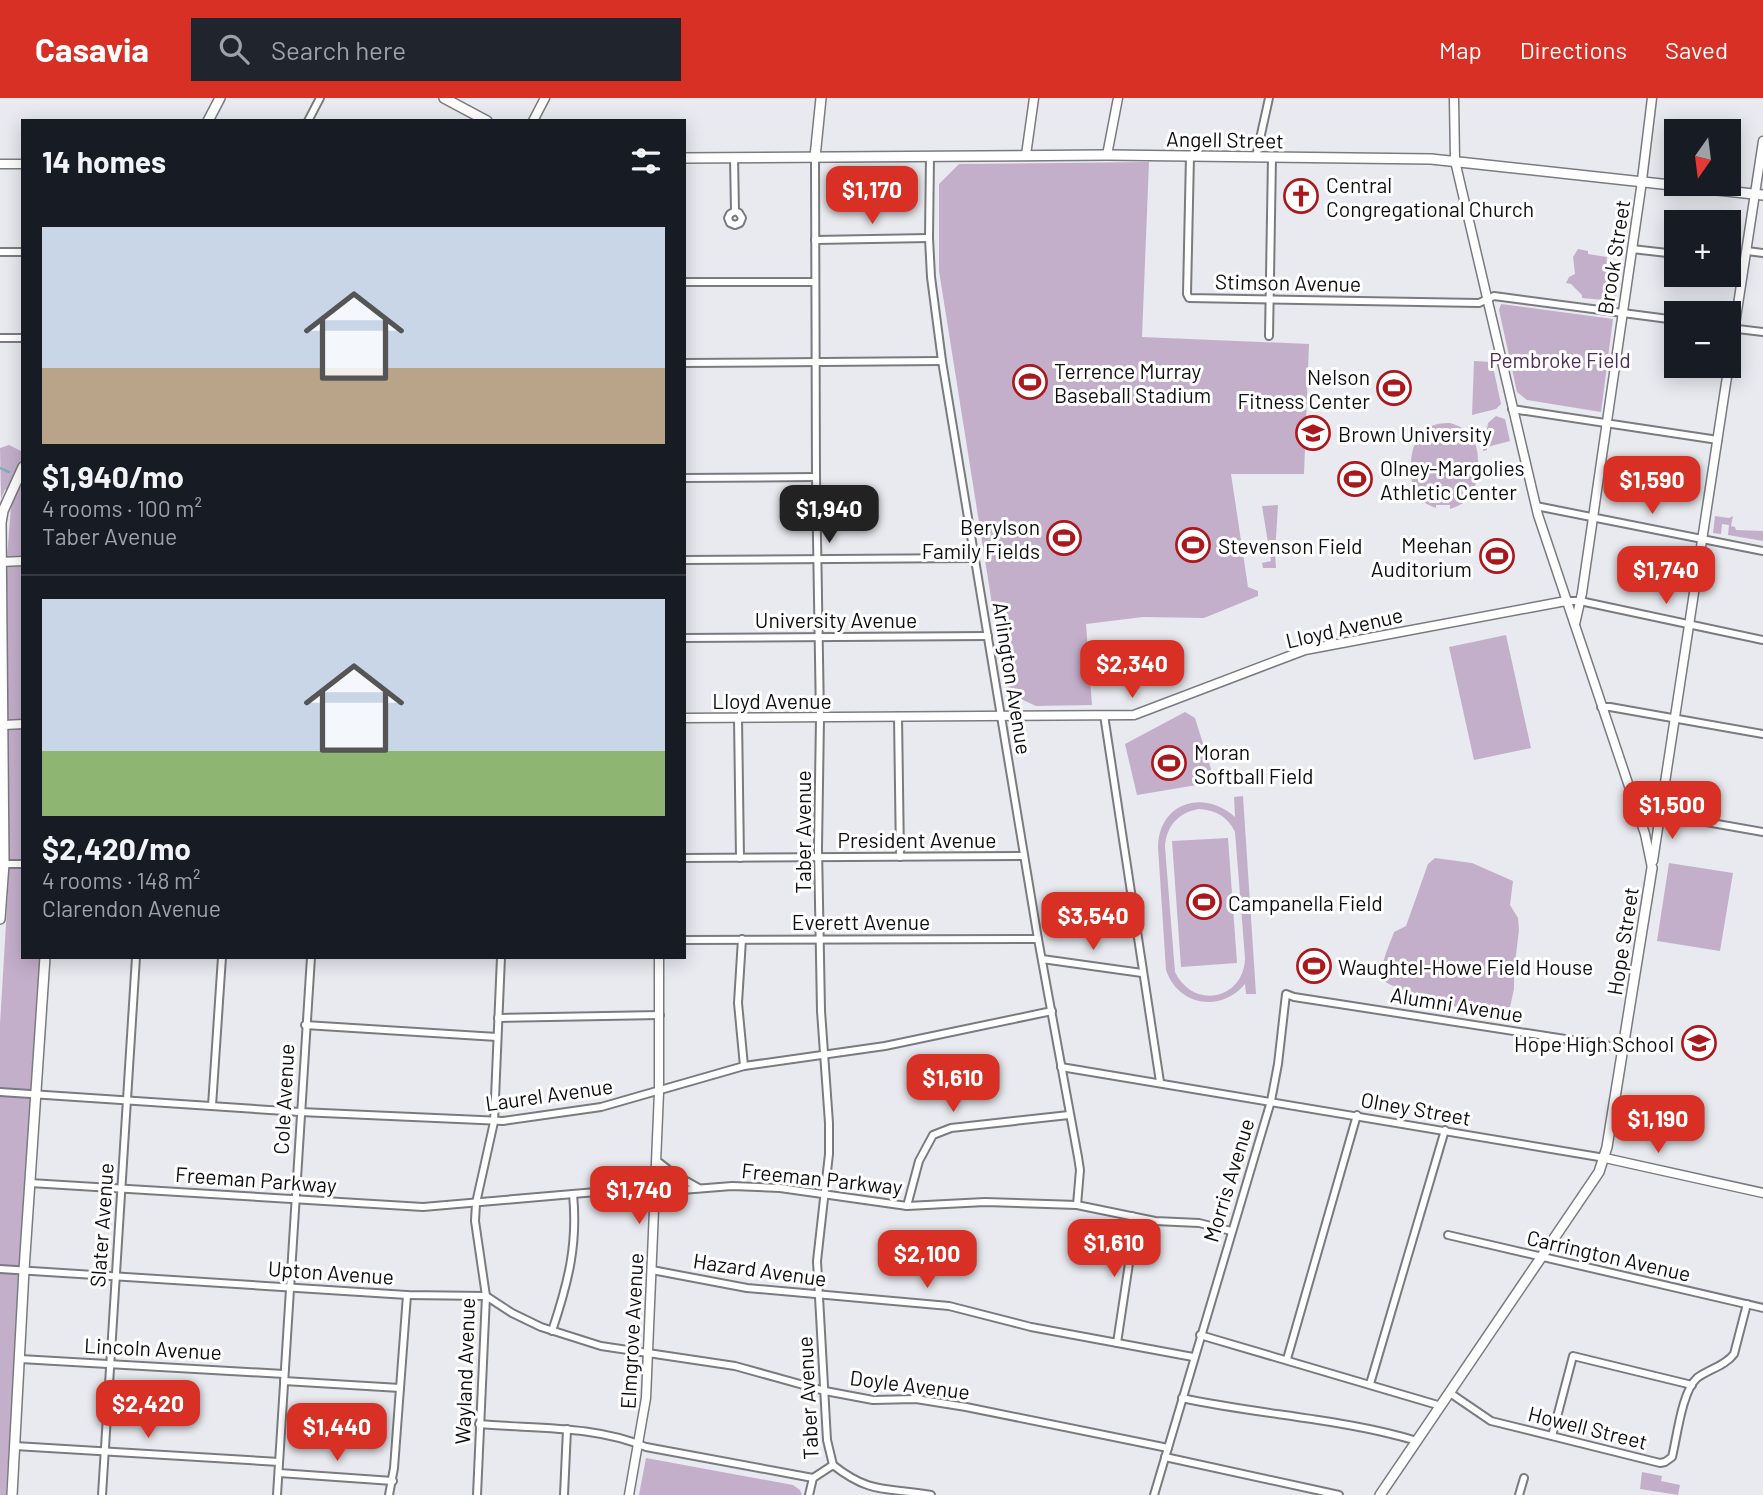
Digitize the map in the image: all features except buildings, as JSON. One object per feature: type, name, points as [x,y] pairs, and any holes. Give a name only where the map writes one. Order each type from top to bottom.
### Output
[{"type":"main road","points":[[209,119],[220,98]]},
{"type":"main road","points":[[444,98],[483,119]]},
{"type":"main road","points":[[815,157],[821,98]]},
{"type":"main road","name":"Angell Street","points":[[686,158],[1107,155],[1455,161],[1759,194]]},
{"type":"main road","points":[[0,919],[4,725],[1,513],[21,474]]},
{"type":"main road","name":"Hope Street","points":[[1380,1495],[1599,1172],[1605,1158],[1652,868]]},
{"type":"main road","points":[[12,1495],[45,959]]},
{"type":"street","points":[[309,119],[320,98]]},
{"type":"street","points":[[534,119],[545,98]]},
{"type":"street","points":[[1026,155],[1034,98]]},
{"type":"street","points":[[1107,155],[1118,98]]},
{"type":"street","points":[[1256,157],[1269,98]]},
{"type":"street","name":"Hope Street","points":[[1454,98],[1455,161],[1536,506],[1648,844],[1652,868]]},
{"type":"street","name":"Brook Street","points":[[1575,627],[1593,519],[1652,98]]},
{"type":"street","points":[[1737,301],[1759,194],[1763,141]]},
{"type":"street","name":"Arlington Avenue","points":[[930,156],[931,277],[942,361],[1038,939],[1080,1170],[1077,1205]]},
{"type":"street","name":"Stimson Avenue","points":[[1190,156],[1189,298],[1479,303],[1494,296],[1664,318]]},
{"type":"street","points":[[734,157],[734,211]]},
{"type":"street","name":"Taber Avenue","points":[[809,1495],[813,1478],[832,1465],[827,1440],[817,1261],[829,1123],[820,939],[815,157]]},
{"type":"street","points":[[1269,336],[1272,157]]},
{"type":"street","points":[[0,164],[21,164]]},
{"type":"street","points":[[815,240],[929,239]]},
{"type":"street","points":[[1632,249],[1664,253]]},
{"type":"street","points":[[1747,251],[1763,253]]},
{"type":"street","points":[[0,252],[21,252]]},
{"type":"street","points":[[1741,262],[1745,262]]},
{"type":"street","points":[[686,282],[815,282]]},
{"type":"street","points":[[1741,329],[1763,332]]},
{"type":"street","points":[[0,338],[21,338]]},
{"type":"street","points":[[686,363],[942,361]]},
{"type":"street","points":[[1652,868],[1726,378]]},
{"type":"street","points":[[1513,409],[1718,440]]},
{"type":"street","points":[[686,478],[816,477]]},
{"type":"street","points":[[1536,506],[1763,551]]},
{"type":"street","points":[[686,560],[975,558]]},
{"type":"street","points":[[1,562],[21,561]]},
{"type":"street","name":"Lloyd Avenue","points":[[686,718],[1134,715],[1305,650],[1566,601],[1580,601],[1763,640]]},
{"type":"street","name":"University Avenue","points":[[686,638],[988,636]]},
{"type":"street","points":[[1601,707],[1763,734]]},
{"type":"street","points":[[1104,715],[1160,1082]]},
{"type":"street","points":[[898,716],[900,857]]},
{"type":"street","points":[[738,718],[740,858]]},
{"type":"street","points":[[4,725],[21,724]]},
{"type":"street","points":[[1637,813],[1644,811],[1763,832]]},
{"type":"street","name":"President Avenue","points":[[686,858],[1024,856]]},
{"type":"street","points":[[2,864],[21,864]]},
{"type":"street","points":[[743,939],[738,1003],[744,1066]]},
{"type":"street","name":"Everett Avenue","points":[[686,940],[1038,939]]},
{"type":"street","name":"Slater Avenue","points":[[102,1495],[136,959]]},
{"type":"street","points":[[212,1106],[222,959]]},
{"type":"street","name":"Cole Avenue","points":[[277,1495],[311,959]]},
{"type":"street","name":"Wayland Avenue","points":[[477,1495],[486,1296],[475,1221],[476,1203],[494,1122],[501,959]]},
{"type":"street","name":"Elmgrove Avenue","points":[[629,1495],[645,1411],[659,1092],[659,959]]},
{"type":"street","points":[[1042,959],[1142,973]]},
{"type":"street","name":"Alumni Avenue","points":[[1286,994],[1623,1048]]},
{"type":"street","name":"Morris Avenue","points":[[1154,1495],[1271,1101],[1286,994]]},
{"type":"street","name":"Laurel Avenue","points":[[0,1093],[494,1122],[572,1113],[659,1092],[744,1066],[885,1046],[1052,1011]]},
{"type":"street","points":[[498,1018],[660,1015]]},
{"type":"street","points":[[305,1025],[497,1037]]},
{"type":"street","name":"Olney Street","points":[[1061,1067],[1605,1158],[1763,1193]]},
{"type":"street","points":[[907,1206],[925,1149],[933,1135],[943,1129],[1069,1115]]},
{"type":"street","points":[[1287,1359],[1357,1115]]},
{"type":"street","points":[[1370,1384],[1445,1130]]},
{"type":"street","points":[[656,1160],[700,1189]]},
{"type":"street","name":"Freeman Parkway","points":[[30,1183],[423,1207],[573,1194],[732,1186],[780,1188],[907,1206],[985,1202],[1077,1205],[1155,1221],[1199,1223],[1231,1231]]},
{"type":"street","points":[[552,1331],[572,1264],[573,1194]]},
{"type":"street","points":[[1117,1343],[1129,1270],[1132,1216]]},
{"type":"street","name":"Carrington Avenue","points":[[1448,1235],[1763,1308]]},
{"type":"street","name":"Upton Avenue","points":[[0,1269],[407,1295],[486,1296]]},
{"type":"street","name":"Hazard Avenue","points":[[652,1270],[747,1288],[949,1306],[1031,1327],[1194,1357]]},
{"type":"street","points":[[389,1495],[393,1481],[407,1295]]},
{"type":"street","points":[[486,1296],[512,1313],[552,1331],[600,1346],[648,1354]]},
{"type":"street","points":[[1552,1436],[1573,1356],[1692,1385],[1734,1354],[1747,1304]]},
{"type":"street","points":[[1200,1335],[1441,1406]]},
{"type":"street","name":"Doyle Avenue","points":[[648,1354],[736,1366],[825,1391],[873,1400],[916,1399],[966,1407],[1168,1448]]},
{"type":"street","name":"Lincoln Avenue","points":[[20,1359],[111,1363],[400,1388]]},
{"type":"street","name":"Howell Street","points":[[1450,1393],[1490,1421],[1660,1463],[1672,1457],[1692,1385]]},
{"type":"street","points":[[1182,1398],[1281,1416],[1345,1424],[1417,1441]]},
{"type":"street","points":[[479,1424],[568,1429],[629,1440],[646,1447],[813,1478]]},
{"type":"street","points":[[564,1495],[568,1429]]},
{"type":"street","points":[[15,1446],[279,1462]]},
{"type":"street","points":[[1165,1457],[1339,1495]]},
{"type":"street","points":[[832,1465],[854,1482],[878,1494],[931,1495]]},
{"type":"street","points":[[279,1473],[393,1481]]},
{"type":"street","points":[[1519,1495],[1524,1478]]},
{"type":"green space","points":[[1149,162],[1142,337],[1309,344],[1304,474],[1231,474],[1248,587],[1258,591],[1258,596],[1204,618],[1143,617],[1086,624],[1092,705],[1036,706],[1006,692],[939,271],[939,184],[959,164]]},
{"type":"green space","points":[[1578,249],[1588,251],[1588,254],[1607,257],[1606,268],[1620,270],[1615,301],[1582,298],[1571,284],[1566,283],[1569,277],[1575,274],[1573,257]]},
{"type":"green space","name":"Pembroke Field","points":[[1501,304],[1613,319],[1601,412],[1527,400],[1517,392],[1499,310]]},
{"type":"green space","points":[[1474,361],[1492,362],[1501,404],[1496,409],[1472,415]]},
{"type":"green space","points":[[1496,416],[1505,419],[1510,441],[1487,447],[1487,450],[1483,451],[1488,423]]},
{"type":"green space","points":[[1441,423],[1450,423],[1464,429],[1473,438],[1478,457],[1476,480],[1472,493],[1464,502],[1450,509],[1450,505],[1436,505],[1436,508],[1423,501],[1415,491],[1412,455],[1417,440],[1426,429]]},
{"type":"green space","points":[[9,445],[21,451],[21,470],[10,493],[5,489],[1,499],[0,448]]},
{"type":"green space","points":[[21,484],[21,959],[40,959],[6,1495],[0,1495],[0,1024],[9,874],[6,570],[11,507]]},
{"type":"green space","points":[[1278,505],[1276,568],[1263,568],[1262,563],[1271,561],[1262,506]]},
{"type":"green space","points":[[1715,516],[1733,516],[1731,526],[1736,530],[1763,531],[1763,541],[1728,535],[1729,525],[1722,524],[1721,534],[1713,533]]},
{"type":"green space","points":[[1506,635],[1531,748],[1474,760],[1449,647]]},
{"type":"green space","name":"Moran Softball Field","points":[[1185,712],[1195,718],[1215,782],[1137,795],[1125,744]]},
{"type":"green space","points":[[1243,796],[1256,994],[1246,994],[1245,984],[1224,999],[1201,1001],[1180,991],[1166,970],[1158,847],[1160,832],[1166,819],[1175,810],[1197,802],[1223,808],[1235,817],[1234,797]],"holes":[[[1205,810],[1225,818],[1235,832],[1245,958],[1236,983],[1227,991],[1216,995],[1193,992],[1175,972],[1165,847],[1168,833],[1175,821],[1185,813]]]},
{"type":"green space","name":"Campanella Field","points":[[1228,838],[1237,963],[1181,967],[1172,841]]},
{"type":"green space","points":[[1435,858],[1472,863],[1513,881],[1510,905],[1518,918],[1519,930],[1514,989],[1508,1016],[1496,1018],[1435,1001],[1400,989],[1383,979],[1383,962],[1394,932],[1406,926],[1428,864]]},
{"type":"green space","points":[[1669,863],[1733,873],[1720,951],[1657,941]]},
{"type":"green space","points":[[646,1458],[793,1485],[802,1495],[639,1495]]},
{"type":"green space","points":[[1642,1472],[1662,1476],[1661,1481],[1680,1485],[1678,1495],[1640,1489]]},
{"type":"waterway","points":[[0,468],[9,472]]},
{"type":"place","name":"Central Congregational Church","points":[[1301,196]]},
{"type":"place","name":"Terrence Murray Baseball Stadium","points":[[1030,382]]},
{"type":"place","name":"Nelson Fitness Center","points":[[1394,388]]},
{"type":"place","name":"Brown University","points":[[1313,433]]},
{"type":"place","name":"Olney-Margolies Athletic Center","points":[[1355,479]]},
{"type":"place","name":"Berylson Family Fields","points":[[1064,538]]},
{"type":"place","name":"Stevenson Field","points":[[1193,545]]},
{"type":"place","name":"Meehan Auditorium","points":[[1497,556]]},
{"type":"place","name":"Moran Softball Field","points":[[1169,763]]},
{"type":"place","name":"Campanella Field","points":[[1204,902]]},
{"type":"place","name":"Waughtel-Howe Field House","points":[[1314,966]]},
{"type":"place","name":"Hope High School","points":[[1699,1043]]}]
